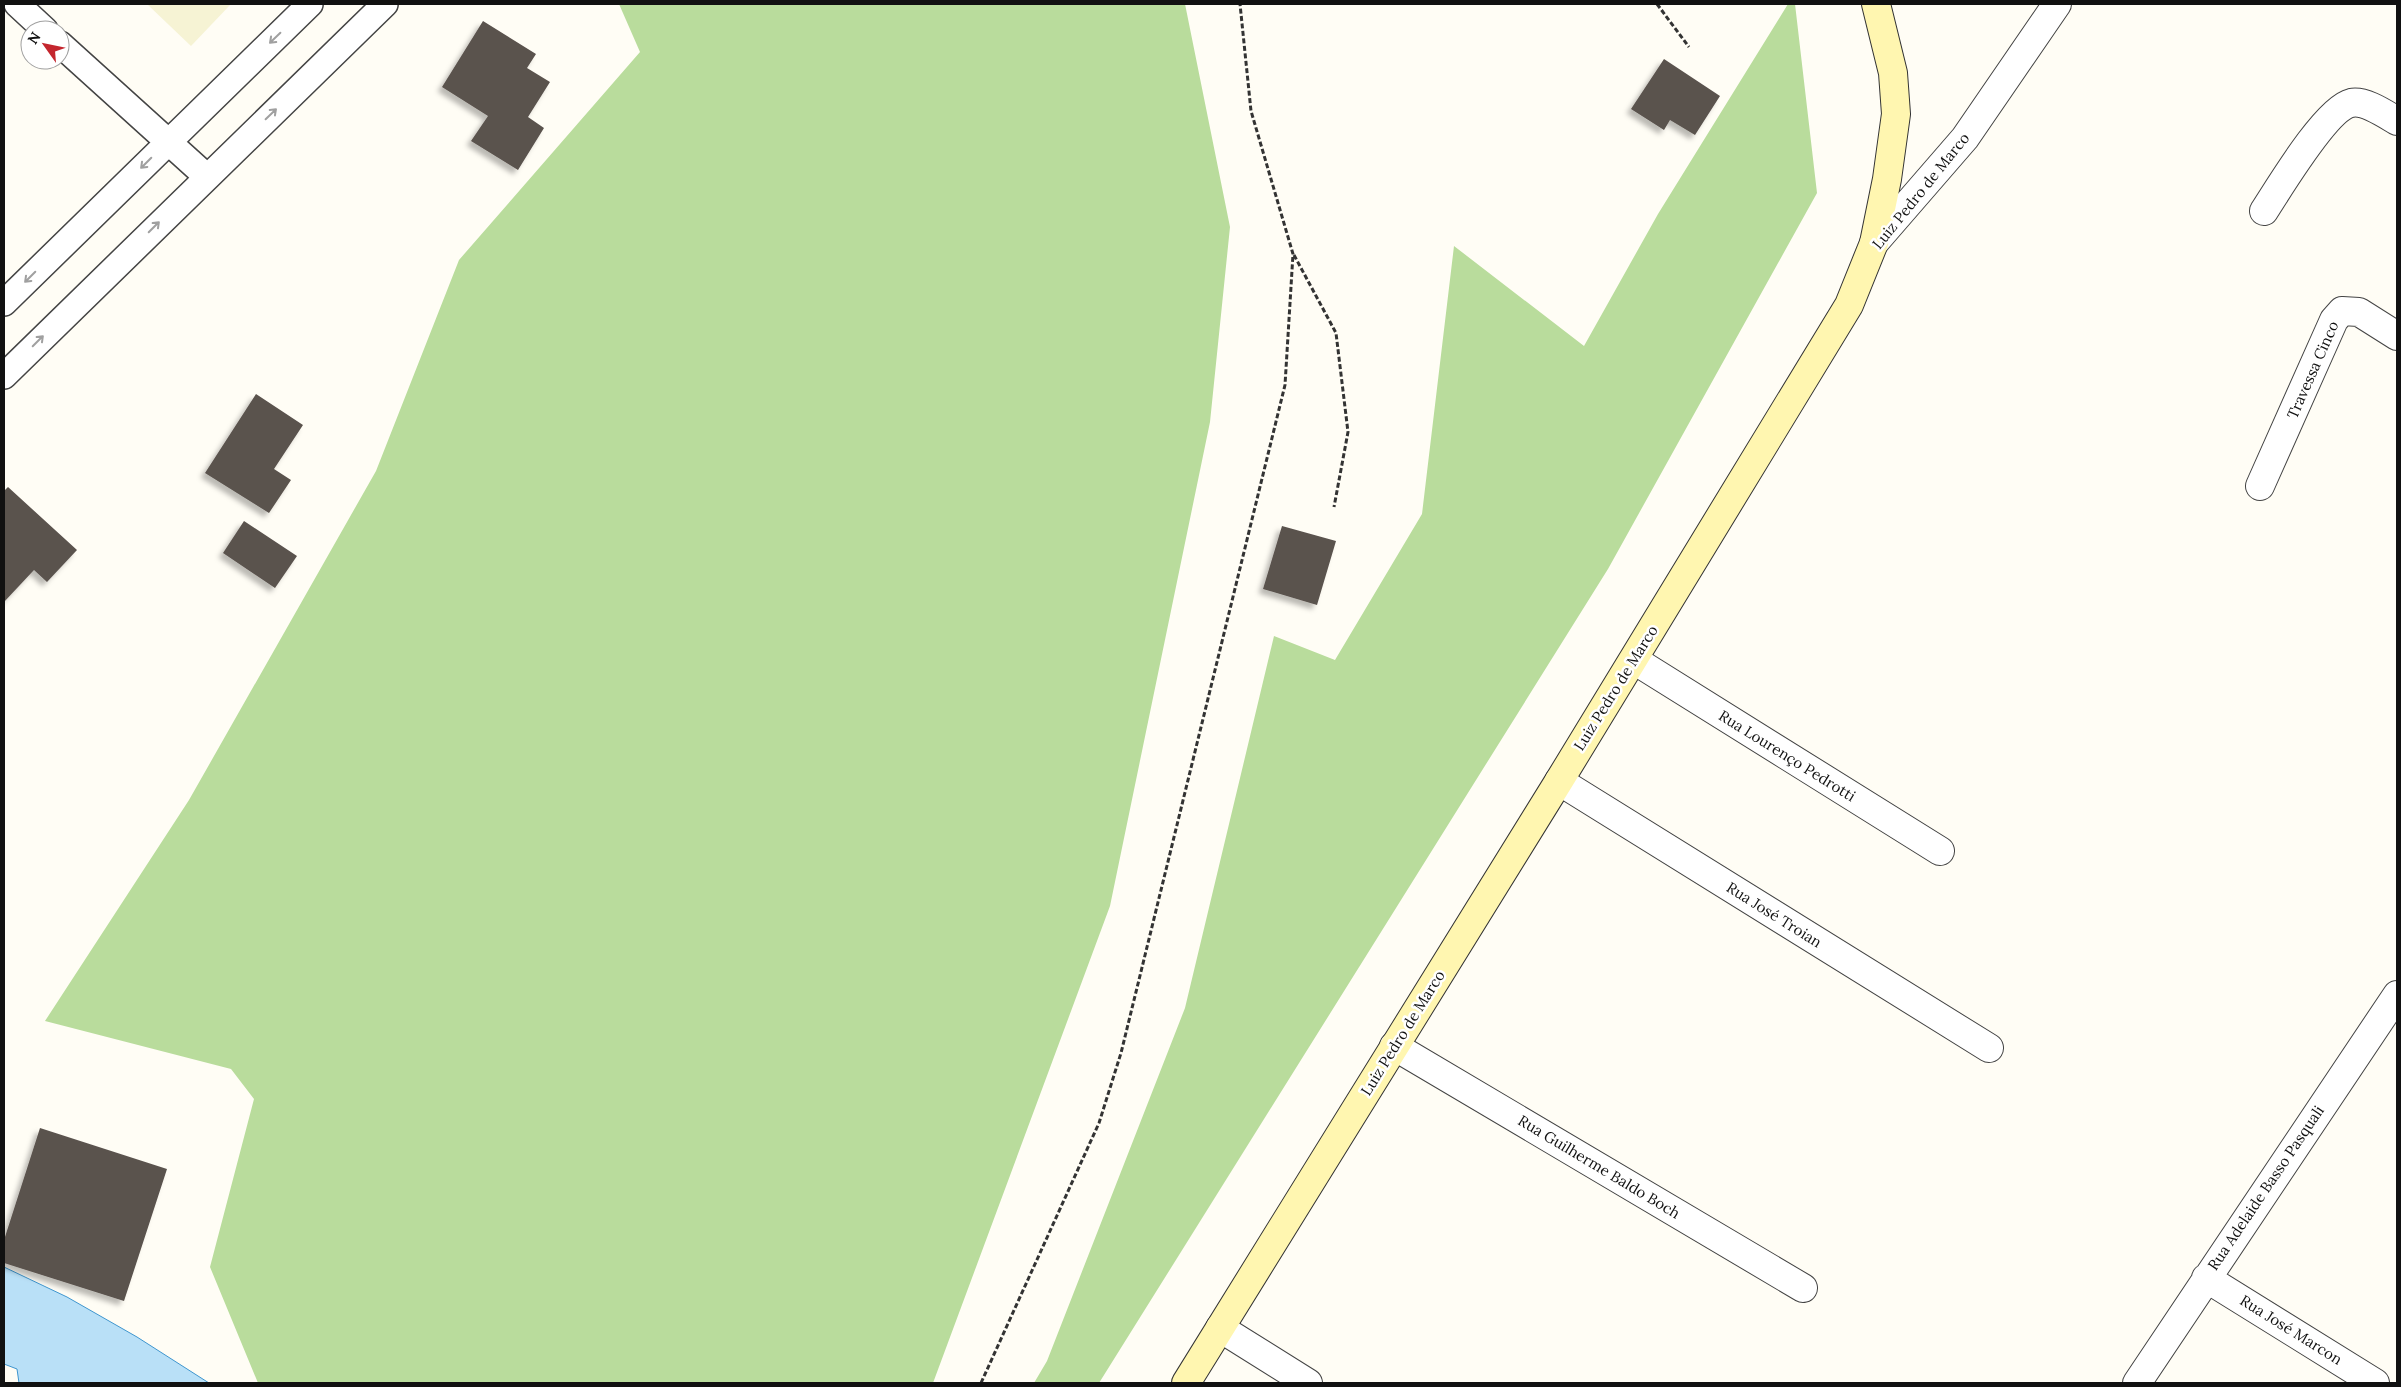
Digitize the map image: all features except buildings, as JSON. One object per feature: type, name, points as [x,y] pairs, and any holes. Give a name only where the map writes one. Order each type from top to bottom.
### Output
[{"type":"main road","points":[[1874,244],[1887,179],[1896,114],[1893,73],[1876,4]]},
{"type":"main road","name":"Luiz Pedro de Marco","points":[[1186,1383],[1634,660],[1849,306],[1874,244]]},
{"type":"street","name":"Luiz Pedro de Marco","points":[[1874,244],[1965,138],[2058,4]]},
{"type":"street","points":[[2264,211],[2297,161],[2339,108],[2353,103],[2376,109],[2397,121]]},
{"type":"street","name":"Travessa Cinco","points":[[2260,486],[2334,320],[2342,311],[2359,312],[2397,336]]},
{"type":"street","name":"Rua Lourenço Pedrotti","points":[[1634,660],[1940,851]]},
{"type":"street","name":"Rua José Troian","points":[[1559,781],[1989,1048]]},
{"type":"street","name":"Rua Adelaide Basso Pasquali","points":[[2137,1383],[2397,995]]},
{"type":"street","name":"Rua Guilherme Baldo Boch","points":[[1394,1046],[1803,1288]]},
{"type":"street","name":"Rua José Marcon","points":[[2206,1278],[2375,1383]]},
{"type":"street","points":[[1220,1328],[1308,1383]]},
{"type":"lane","points":[[17,4],[34,20]]},
{"type":"lane","points":[[4,303],[310,4]]},
{"type":"lane","points":[[4,376],[206,176],[385,4]]},
{"type":"lane","points":[[70,53],[206,176]]},
{"type":"path","points":[[1240,4],[1252,110],[1293,254],[1336,333],[1348,432],[1334,507]]},
{"type":"path","points":[[1657,4],[1689,47]]},
{"type":"path","points":[[981,1383],[1099,1123],[1121,1054],[1285,385],[1293,254]]},
{"type":"shaded area","points":[[147,4],[231,4],[191,46]]},
{"type":"green space","points":[[619,4],[1185,4],[1230,227],[1210,422],[1110,906],[933,1383],[258,1383],[210,1267],[254,1099],[231,1069],[45,1021],[189,800],[376,471],[459,260],[640,52]]},
{"type":"green space","points":[[1788,4],[1795,4],[1817,193],[1608,569],[1099,1383],[1034,1383],[1047,1361],[1185,1008],[1274,636],[1335,660],[1422,514],[1454,246],[1584,346],[1658,214]]},
{"type":"water","points":[[4,1267],[67,1297],[137,1337],[209,1383],[19,1383],[17,1369],[4,1364]]}]
